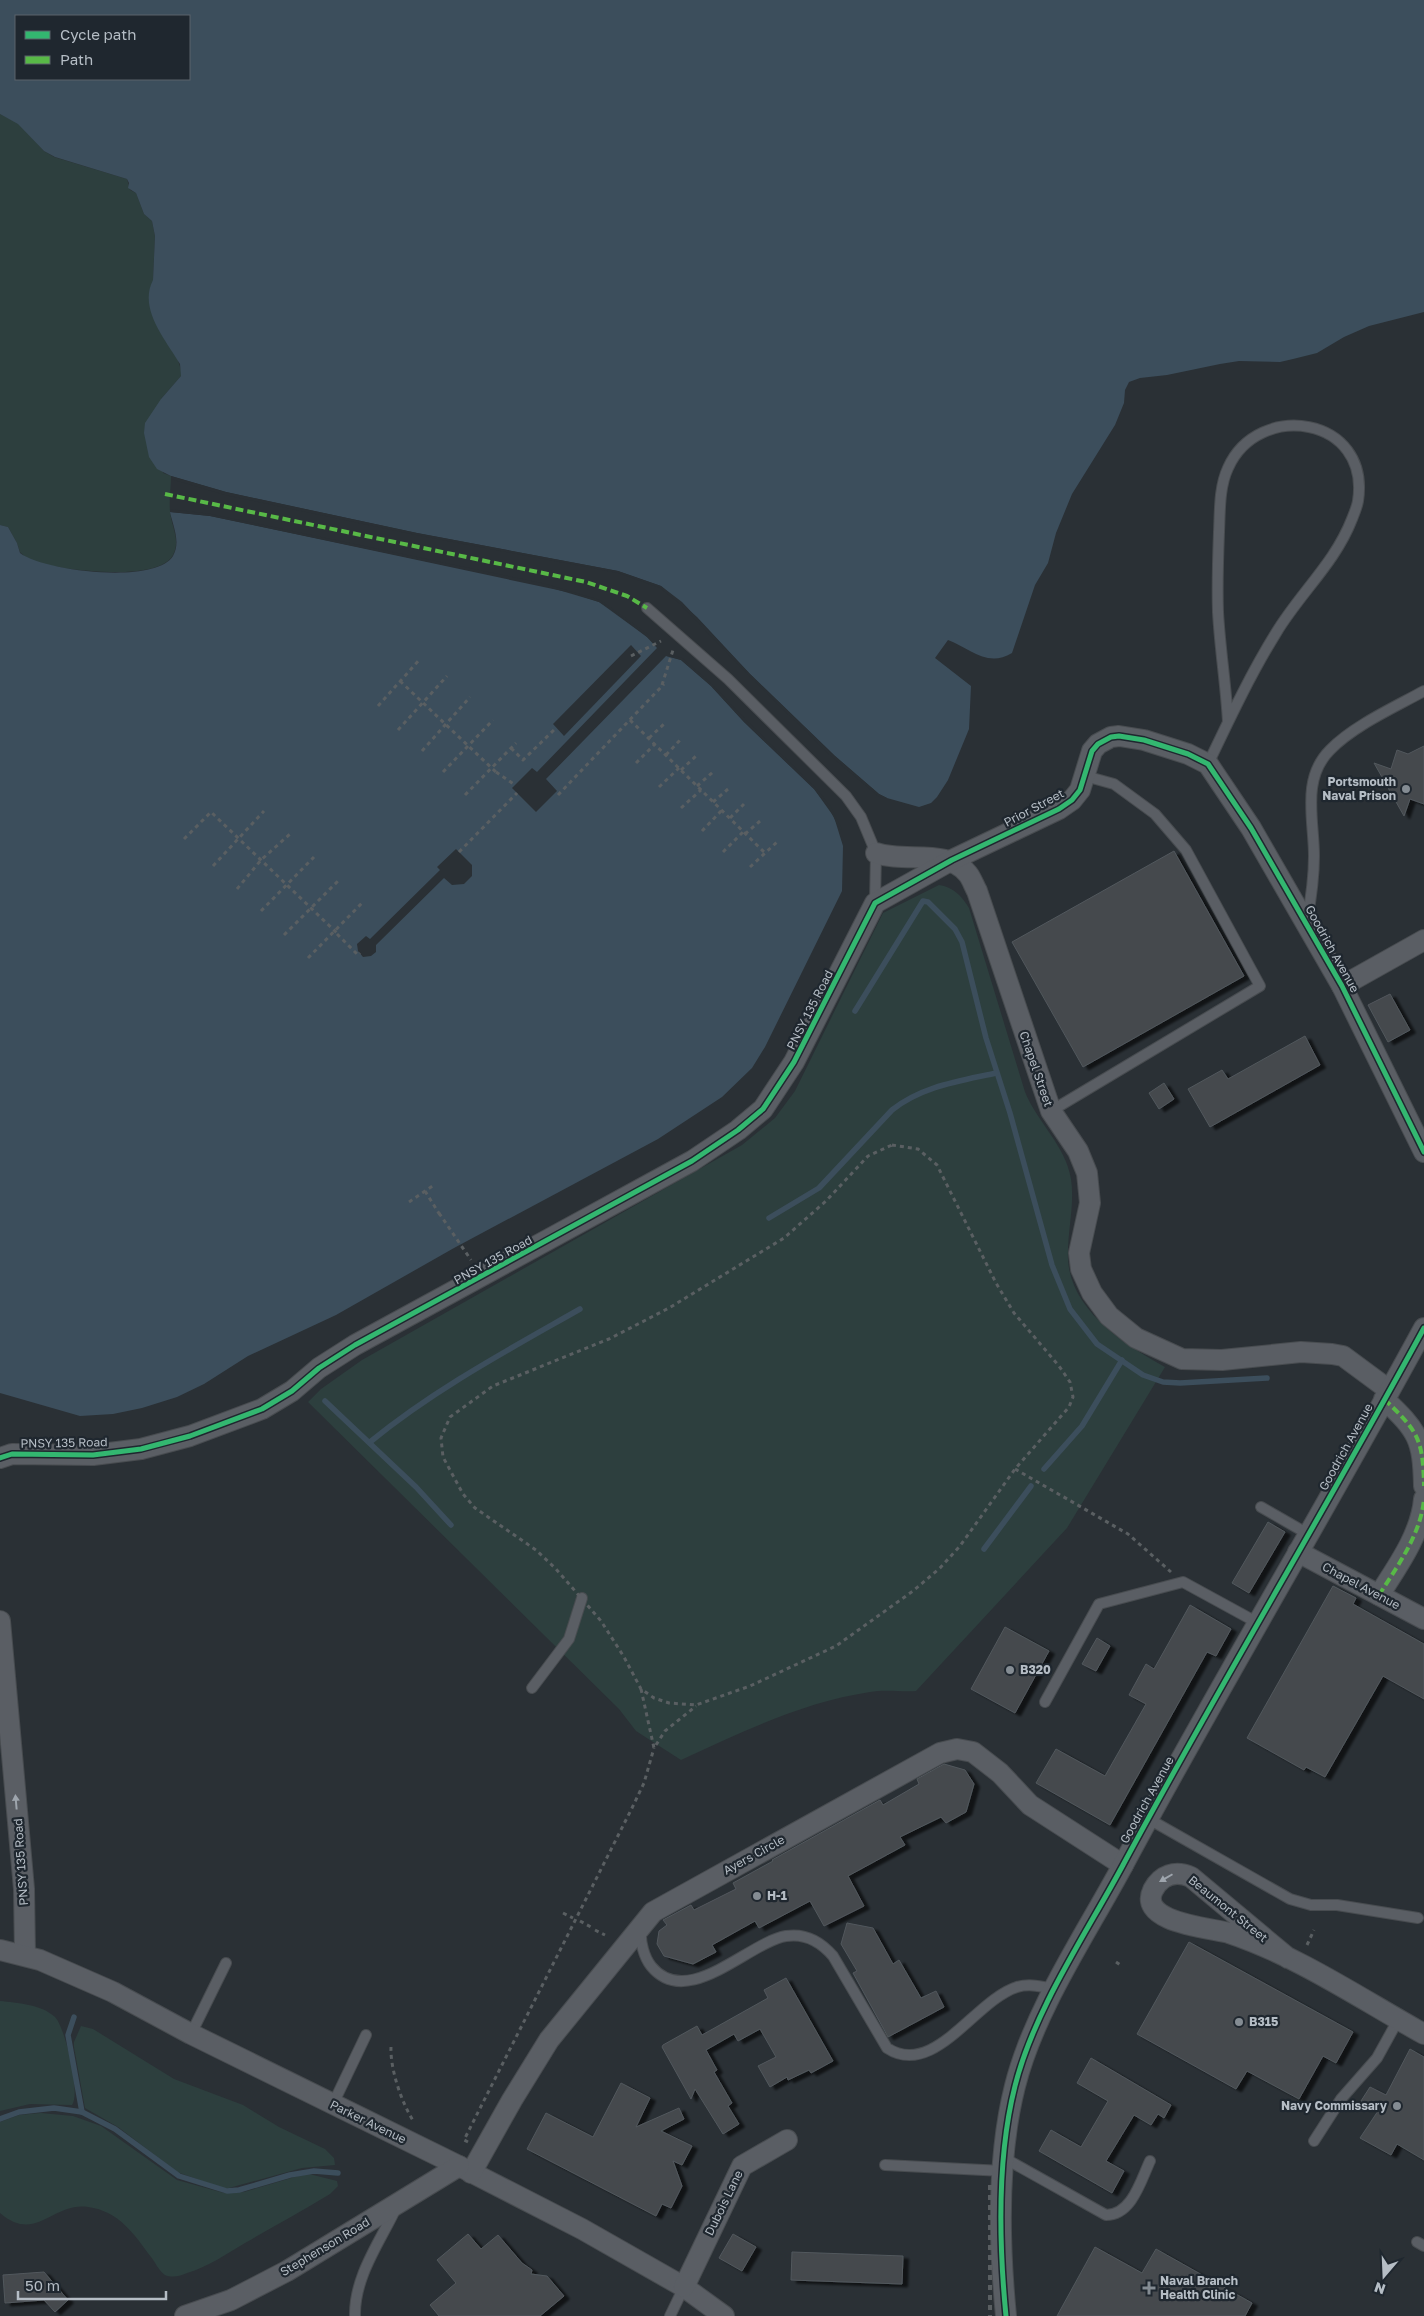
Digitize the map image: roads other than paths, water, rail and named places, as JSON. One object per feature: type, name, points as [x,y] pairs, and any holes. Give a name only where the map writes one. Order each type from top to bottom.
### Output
[{"type":"street","name":"Prior Street","points":[[875,903],[952,860],[1059,809],[1072,800],[1080,790],[1088,760],[1098,744],[1119,736],[1144,740],[1188,754],[1208,764]]},
{"type":"street","name":"Goodrich Avenue","points":[[1208,764],[1251,828],[1342,986],[1424,1152]]},
{"type":"street","points":[[876,852],[890,857],[952,860]]},
{"type":"street","name":"Chapel Street","points":[[952,860],[968,873],[977,891],[1050,1112],[1078,1150],[1087,1173],[1090,1203],[1079,1253],[1081,1269],[1099,1304],[1122,1328],[1136,1338],[1168,1354],[1194,1361],[1301,1352],[1343,1356],[1386,1395],[1418,1436],[1421,1447],[1424,1486]]},
{"type":"street","name":"PNSY 135 Road","points":[[0,1458],[12,1454],[93,1455],[141,1449],[190,1436],[262,1409],[292,1391],[319,1368],[348,1349],[483,1277],[692,1161],[738,1130],[763,1109],[794,1062],[875,903]]},
{"type":"street","points":[[1342,986],[1424,940]]},
{"type":"street","name":"Goodrich Avenue","points":[[1001,2313],[1004,2164],[1010,2108],[1019,2073],[1036,2026],[1148,1818],[1424,1328]]},
{"type":"street","points":[[1380,1595],[1414,1533],[1422,1514],[1424,1500]]},
{"type":"street","name":"Chapel Avenue","points":[[1298,1552],[1424,1619]]},
{"type":"street","name":"PNSY 135 Road","points":[[0,1621],[24,1889],[25,1955]]},
{"type":"street","name":"Ayers Circle","points":[[465,2170],[550,2040],[646,1918],[658,1909],[931,1758],[951,1749],[965,1749],[973,1752],[1000,1773],[1030,1805],[1123,1866]]},
{"type":"street","name":"Beaumont Street","points":[[1296,1955],[1227,1932],[1190,1925],[1164,1916],[1153,1906],[1152,1894],[1157,1884],[1170,1874],[1183,1873],[1191,1877],[1296,1955],[1398,2020],[1424,2034]]},
{"type":"street","name":"Parker Avenue","points":[[0,1950],[25,1955],[113,1992],[191,2034],[582,2229],[684,2287],[724,2316]]},
{"type":"street","name":"Dubois Lane","points":[[684,2287],[742,2166],[787,2140]]},
{"type":"street","name":"Stephenson Road","points":[[185,2316],[231,2300],[287,2271],[399,2203],[465,2170]]},
{"type":"lane","points":[[1208,764],[1228,722],[1276,633],[1340,545],[1358,503],[1359,486],[1352,458],[1344,444],[1331,434],[1305,427],[1284,426],[1269,430],[1249,440],[1226,470],[1220,503],[1218,611],[1228,722]]},
{"type":"lane","points":[[647,608],[728,679],[846,796],[861,817],[876,852],[875,903]]},
{"type":"lane","points":[[1307,924],[1312,891],[1314,856],[1311,791],[1320,764],[1328,751],[1340,740],[1424,691]]},
{"type":"lane","points":[[1050,1112],[1260,986],[1186,850],[1155,814],[1114,784],[1085,776]]},
{"type":"lane","points":[[1261,1507],[1308,1534]]},
{"type":"lane","points":[[1045,1702],[1099,1604],[1183,1582],[1258,1623]]},
{"type":"lane","points":[[532,1688],[569,1639],[582,1598]]},
{"type":"lane","points":[[1148,1818],[1290,1898],[1311,1905],[1337,1906],[1418,1918]]},
{"type":"lane","points":[[642,1924],[641,1933],[644,1951],[653,1968],[666,1977],[684,1980],[706,1976],[785,1936],[802,1936],[812,1939],[827,1949],[833,1956],[887,2048],[897,2055],[918,2055],[935,2048],[972,2016],[1006,1992],[1017,1987],[1034,1986],[1056,1989]]},
{"type":"lane","points":[[191,2034],[226,1963]]},
{"type":"lane","points":[[1314,2141],[1341,2099],[1377,2058],[1398,2020]]},
{"type":"lane","points":[[332,2104],[366,2035]]},
{"type":"lane","points":[[886,2165],[1004,2164],[1106,2215],[1114,2215],[1129,2204],[1150,2161]]},
{"type":"lane","points":[[355,2316],[357,2294],[362,2279],[399,2203]]},
{"type":"lane","points":[[670,2316],[684,2287]]},
{"type":"water","points":[[0,0],[1424,0],[1424,312],[1369,326],[1344,337],[1317,353],[1293,359],[1280,362],[1239,361],[1167,375],[1140,378],[1129,382],[1125,390],[1124,403],[1115,425],[1072,494],[1056,533],[1048,563],[1035,585],[1012,653],[1003,657],[987,658],[948,640],[935,658],[971,686],[969,729],[948,780],[931,803],[919,807],[879,794],[835,756],[750,674],[697,617],[661,586],[618,571],[417,533],[226,492],[171,476],[157,469],[149,457],[144,433],[145,423],[161,399],[181,376],[180,364],[161,335],[151,313],[149,291],[153,280],[155,236],[152,221],[144,214],[136,193],[128,188],[129,183],[127,179],[55,157],[44,151],[18,124],[0,114]]},
{"type":"water","points":[[170,512],[210,516],[545,586],[599,602],[647,637],[667,656],[681,660],[711,686],[744,722],[814,789],[834,817],[843,846],[842,891],[765,1047],[752,1068],[722,1097],[658,1139],[454,1248],[336,1315],[248,1356],[204,1384],[177,1397],[142,1408],[113,1414],[80,1416],[0,1393],[0,525],[8,527],[20,553],[32,559],[74,570],[123,573],[162,565],[173,556],[176,540]]},
{"type":"waterway","points":[[855,1011],[923,901],[928,902],[955,929],[962,942],[986,1038],[1010,1113],[1052,1265],[1070,1309],[1097,1344],[1143,1375],[1163,1382],[1180,1383],[1267,1378]]},
{"type":"waterway","points":[[769,1218],[819,1188],[892,1110],[904,1102],[942,1085],[996,1073]]},
{"type":"waterway","points":[[370,1442],[446,1387],[580,1309]]},
{"type":"waterway","points":[[1044,1469],[1082,1426],[1122,1360]]},
{"type":"waterway","points":[[325,1401],[416,1487],[451,1525]]},
{"type":"waterway","points":[[984,1549],[1031,1486]]},
{"type":"waterway","points":[[74,2017],[68,2035],[82,2112]]},
{"type":"waterway","points":[[0,2119],[19,2112],[54,2108],[82,2112],[115,2129],[179,2176],[227,2191],[239,2190],[290,2175],[314,2171],[338,2173]]},
{"type":"railway","points":[[990,2185],[990,2316]]},
{"type":"place","name":"Portsmouth Naval Prison","points":[[1406,789]]},
{"type":"place","name":"B320","points":[[1010,1670]]},
{"type":"place","name":"H-1","points":[[757,1896]]},
{"type":"place","name":"B315","points":[[1239,2022]]},
{"type":"place","name":"Navy Commissary","points":[[1397,2106]]},
{"type":"place","name":"Naval Branch Health Clinic","points":[[1149,2288]]}]
